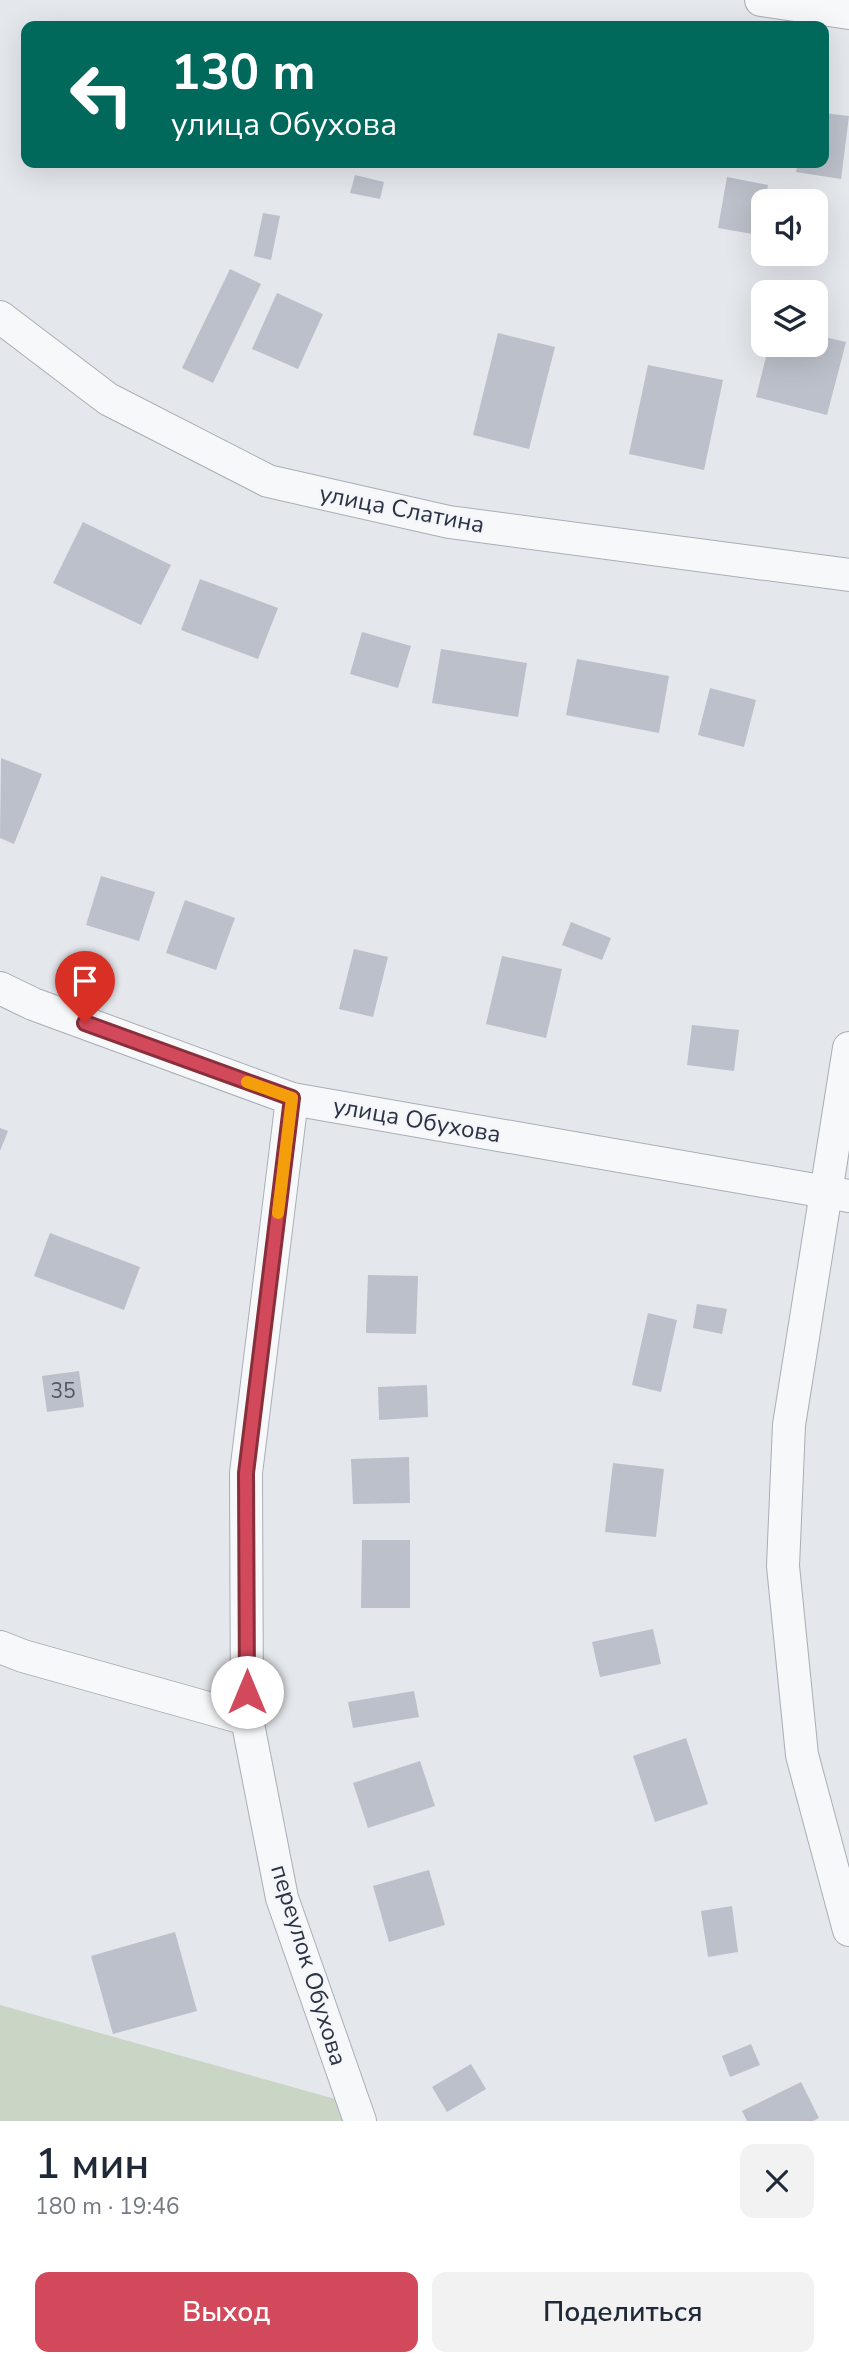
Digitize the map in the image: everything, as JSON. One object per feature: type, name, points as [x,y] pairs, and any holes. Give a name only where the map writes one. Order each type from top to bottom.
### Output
[{"type":"street","points":[[761,0],[849,13]]},
{"type":"street","name":"улица Слатина","points":[[0,317],[107,399],[268,481],[449,522],[849,575]]},
{"type":"street","name":"улица Обухова","points":[[0,988],[33,1004],[292,1098],[838,1194]]},
{"type":"street","points":[[849,1048],[838,1194],[789,1425],[783,1566],[802,1755],[849,1930]]},
{"type":"street","name":"переулок Обухова","points":[[292,1098],[246,1473],[247,1719],[282,1898],[360,2121]]},
{"type":"street","points":[[0,1647],[23,1656],[247,1719]]},
{"type":"green space","points":[[0,2005],[353,2104],[353,2121],[0,2121]]},
{"type":"building","points":[[829,114],[849,116],[841,179],[796,172],[797,168],[829,168]]},
{"type":"building","points":[[355,175],[384,182],[380,199],[350,193]]},
{"type":"building","points":[[727,177],[768,185],[767,189],[751,189],[751,234],[718,228]]},
{"type":"building","points":[[263,213],[280,216],[271,260],[254,256]]},
{"type":"building","points":[[230,269],[261,284],[213,383],[182,368]]},
{"type":"building","points":[[277,293],[323,314],[298,369],[252,349]]},
{"type":"building","points":[[498,333],[555,347],[529,449],[473,435]]},
{"type":"building","points":[[828,338],[846,342],[827,415],[756,397],[766,357],[828,357]]},
{"type":"building","points":[[648,365],[723,380],[704,470],[629,454]]},
{"type":"building","points":[[83,522],[171,565],[141,625],[53,583]]},
{"type":"building","points":[[200,579],[278,608],[258,659],[181,630]]},
{"type":"building","points":[[362,632],[411,646],[398,688],[350,674]]},
{"type":"building","points":[[441,649],[527,663],[518,717],[432,703]]},
{"type":"building","points":[[577,659],[669,676],[659,733],[566,715]]},
{"type":"building","points":[[710,688],[756,700],[744,747],[698,735]]},
{"type":"building","points":[[1,758],[42,774],[14,844],[0,838]]},
{"type":"building","points":[[101,876],[155,892],[139,941],[86,925]]},
{"type":"building","points":[[185,900],[235,918],[216,970],[166,953]]},
{"type":"building","points":[[571,922],[611,938],[602,960],[562,945]]},
{"type":"building","points":[[354,949],[388,957],[373,1017],[339,1009]]},
{"type":"building","points":[[502,956],[562,969],[546,1038],[486,1024]]},
{"type":"building","points":[[692,1025],[739,1030],[734,1071],[687,1065]]},
{"type":"building","points":[[0,1128],[8,1131],[0,1151]]},
{"type":"building","points":[[50,1233],[140,1267],[124,1310],[34,1276]]},
{"type":"building","points":[[368,1275],[418,1276],[416,1334],[366,1333]]},
{"type":"building","points":[[697,1304],[727,1309],[722,1334],[693,1328]]},
{"type":"building","points":[[648,1313],[677,1320],[661,1392],[632,1385]]},
{"type":"building","points":[[79,1371],[84,1407],[47,1412],[42,1376]]},
{"type":"building","points":[[427,1385],[428,1417],[379,1420],[378,1387]]},
{"type":"building","points":[[409,1457],[410,1503],[353,1504],[351,1459]]},
{"type":"building","points":[[613,1463],[664,1469],[656,1537],[605,1532]]},
{"type":"building","points":[[362,1540],[410,1540],[410,1608],[361,1608]]},
{"type":"building","points":[[653,1629],[661,1664],[600,1677],[592,1642]]},
{"type":"building","points":[[414,1691],[419,1717],[353,1728],[348,1702]]},
{"type":"building","points":[[686,1738],[708,1804],[655,1822],[633,1756]]},
{"type":"building","points":[[420,1761],[435,1806],[368,1828],[353,1783]]},
{"type":"building","points":[[429,1870],[445,1925],[389,1942],[373,1886]]},
{"type":"building","points":[[732,1906],[738,1952],[708,1957],[701,1911]]},
{"type":"building","points":[[175,1932],[197,2011],[113,2034],[91,1956]]},
{"type":"building","points":[[751,2044],[760,2065],[730,2077],[722,2056]]},
{"type":"building","points":[[471,2064],[486,2089],[447,2112],[432,2087]]},
{"type":"building","points":[[801,2082],[819,2118],[813,2121],[747,2121],[742,2111]]},
{"type":"slow traffic","points":[[247,1082],[292,1098],[278,1213]]},
{"type":"route","points":[[85,1023],[292,1098],[246,1473],[247,1692]]}]
